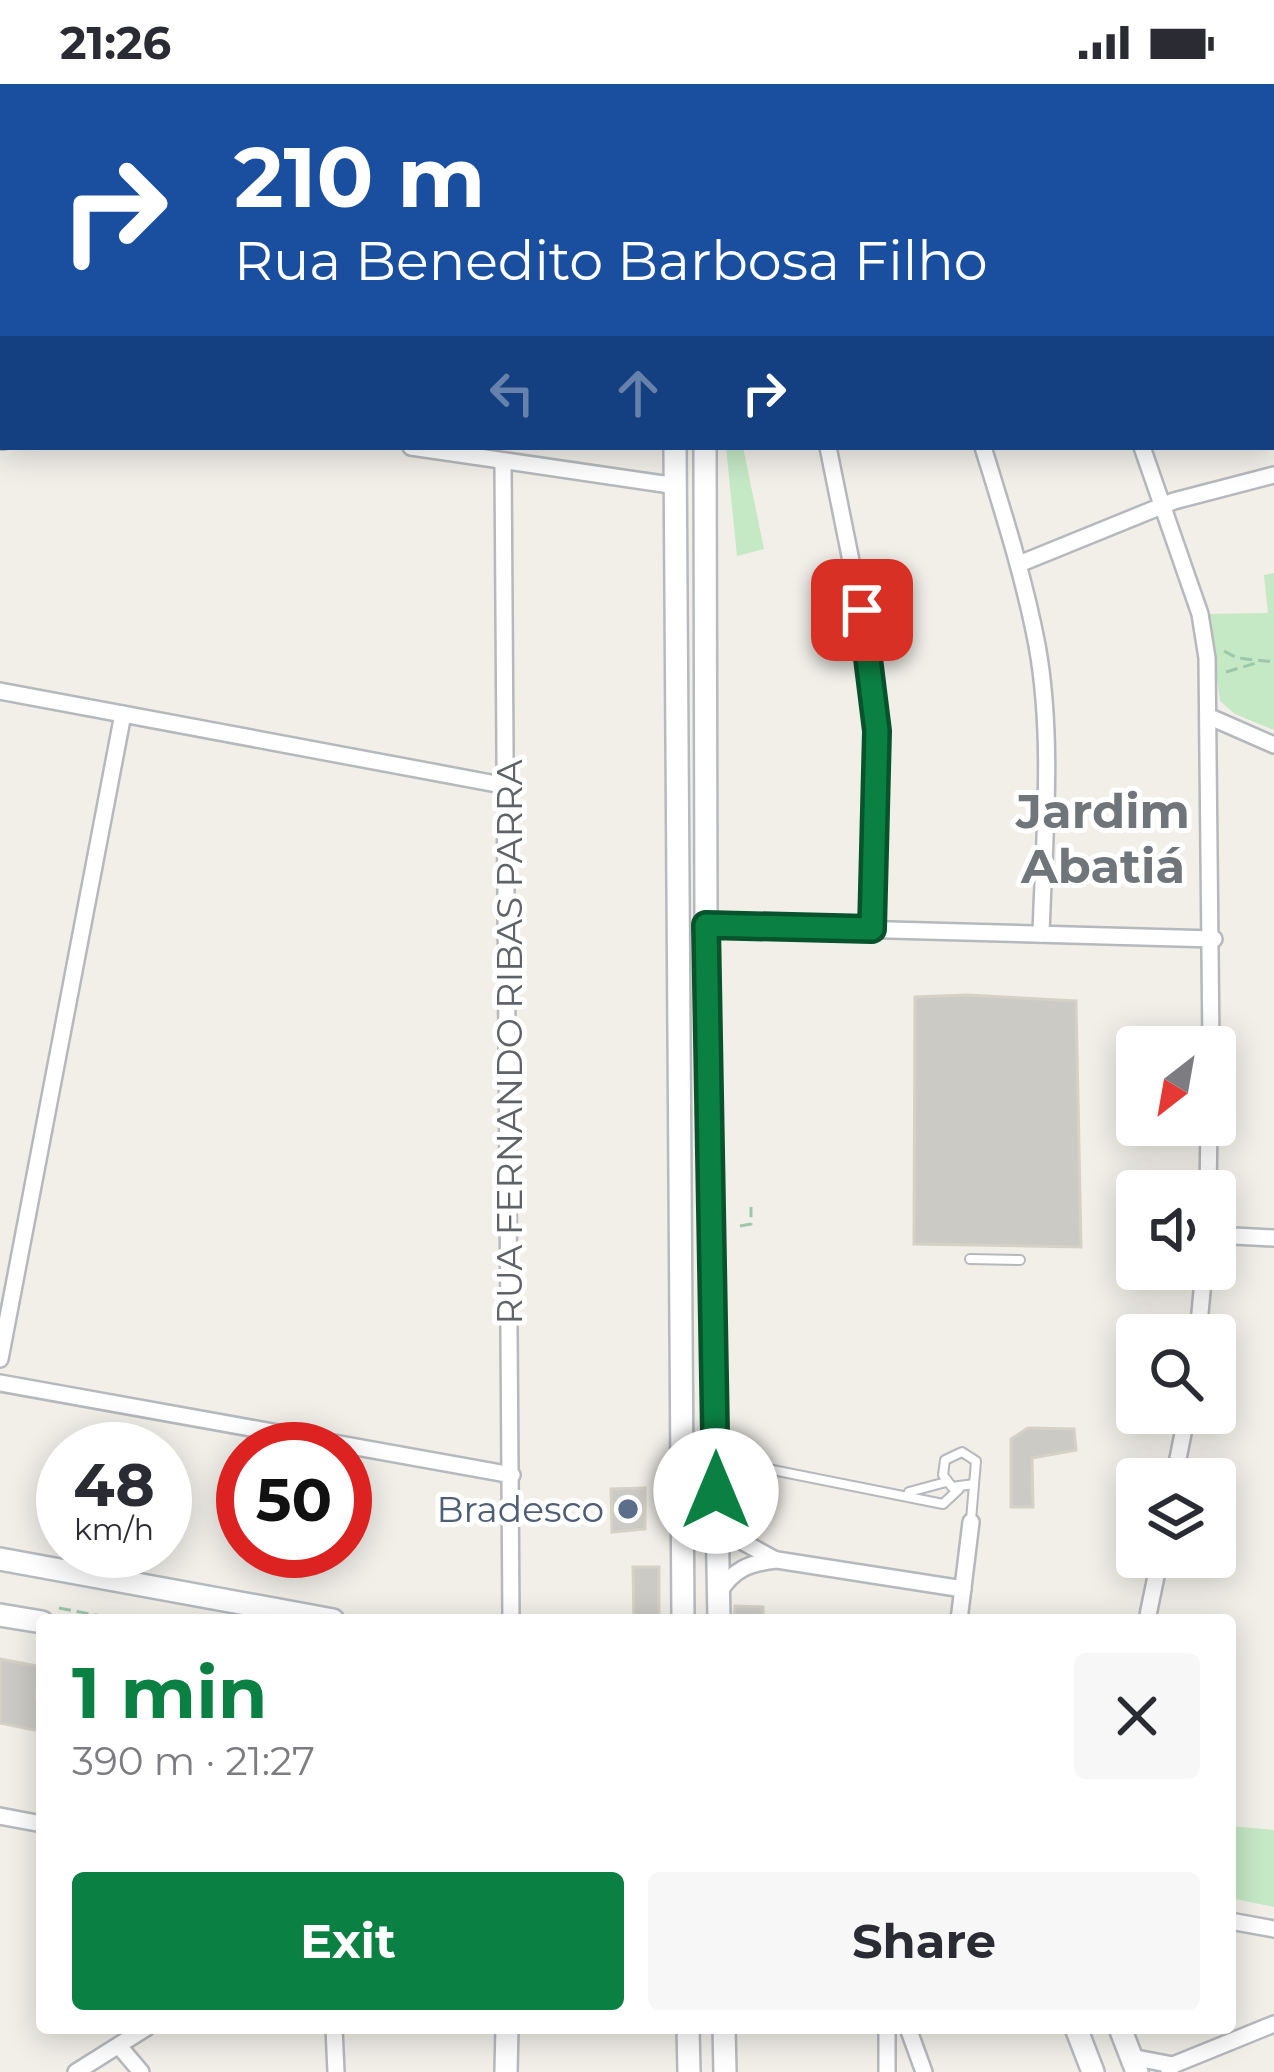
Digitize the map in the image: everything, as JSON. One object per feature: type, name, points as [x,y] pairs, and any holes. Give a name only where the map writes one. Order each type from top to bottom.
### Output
[{"type":"main road","points":[[675,450],[683,1614]]},
{"type":"main road","points":[[677,486],[705,453]]},
{"type":"main road","points":[[705,453],[706,925],[719,1614]]},
{"type":"main road","points":[[678,1365],[690,1445],[716,1458]]},
{"type":"main road","points":[[0,1558],[301,1614]]},
{"type":"main road","points":[[0,1615],[36,1615]]},
{"type":"main road","points":[[506,2072],[507,2034]]},
{"type":"main road","points":[[688,2034],[689,2072]]},
{"type":"main road","points":[[724,2034],[725,2072]]},
{"type":"main road","points":[[1078,2034],[1093,2072]]},
{"type":"main road","points":[[1122,2034],[1134,2064]]},
{"type":"street","points":[[428,450],[677,486]]},
{"type":"street","points":[[829,450],[869,650],[877,731],[872,929]]},
{"type":"street","points":[[983,450],[1019,564],[1038,650],[1045,804],[1041,934]]},
{"type":"street","points":[[1143,450],[1200,614],[1208,658],[1212,1026]]},
{"type":"street","name":"RUA FERNANDO RIBAS PARRA","points":[[503,463],[511,1614]]},
{"type":"street","points":[[1019,564],[1160,506],[1274,475]]},
{"type":"street","points":[[0,691],[507,786]]},
{"type":"street","points":[[0,1359],[123,714]]},
{"type":"street","points":[[1210,717],[1274,745]]},
{"type":"street","points":[[706,925],[1214,939]]},
{"type":"street","points":[[1236,1236],[1274,1238]]},
{"type":"street","points":[[0,1383],[512,1475]]},
{"type":"street","points":[[717,1512],[732,1536],[777,1560]]},
{"type":"street","points":[[960,1614],[970,1522]]},
{"type":"street","points":[[717,1594],[734,1572],[752,1563],[777,1560],[963,1588]]},
{"type":"street","points":[[1149,1614],[1156,1578]]},
{"type":"street","points":[[0,1816],[36,1823]]},
{"type":"street","points":[[1236,1922],[1274,1929]]},
{"type":"street","points":[[1134,2064],[1170,2068],[1274,2024]]},
{"type":"street","points":[[76,2072],[137,2034]]},
{"type":"street","points":[[334,2034],[335,2072]]},
{"type":"street","points":[[886,2034],[887,2072]]},
{"type":"street","points":[[910,2034],[924,2072]]},
{"type":"street","points":[[118,2046],[141,2072]]},
{"type":"lane","points":[[970,1259],[1020,1260]]},
{"type":"lane","points":[[946,1482],[945,1460],[962,1452],[979,1466],[970,1522]]},
{"type":"lane","points":[[716,1458],[908,1493],[944,1504],[974,1484]]},
{"type":"lane","points":[[908,1493],[946,1482],[961,1489],[970,1522]]},
{"type":"path","points":[[1224,681],[1220,649],[1237,658],[1273,664]]},
{"type":"path","points":[[1225,673],[1241,664],[1273,664]]},
{"type":"path","points":[[740,1226],[751,1224],[751,1207]]},
{"type":"green space","points":[[726,450],[744,450],[764,549],[737,556]]},
{"type":"green space","points":[[1274,573],[1274,730],[1235,714],[1220,701],[1208,614],[1268,613],[1264,575]]},
{"type":"green space","points":[[1236,1827],[1274,1830],[1274,1907],[1236,1899]]},
{"type":"building","points":[[915,997],[1076,1001],[1081,1247],[914,1244]]},
{"type":"building","points":[[1028,1428],[1074,1429],[1076,1450],[1032,1458],[1033,1507],[1011,1507],[1011,1439]]},
{"type":"building","name":"Bradesco","points":[[645,1488],[645,1529],[612,1532],[611,1489]]},
{"type":"building","points":[[633,1567],[659,1567],[659,1614],[634,1614]]},
{"type":"building","points":[[735,1606],[763,1607],[763,1614],[734,1614]]},
{"type":"building","points":[[0,1659],[36,1666],[36,1730],[0,1723]]},
{"type":"place","name":"Bradesco","points":[[628,1509]]},
{"type":"district","name":"Jardim Abatiá","points":[[1103,838]]},
{"type":"route","points":[[716,1491],[706,925],[872,929],[877,731],[862,610]]}]
